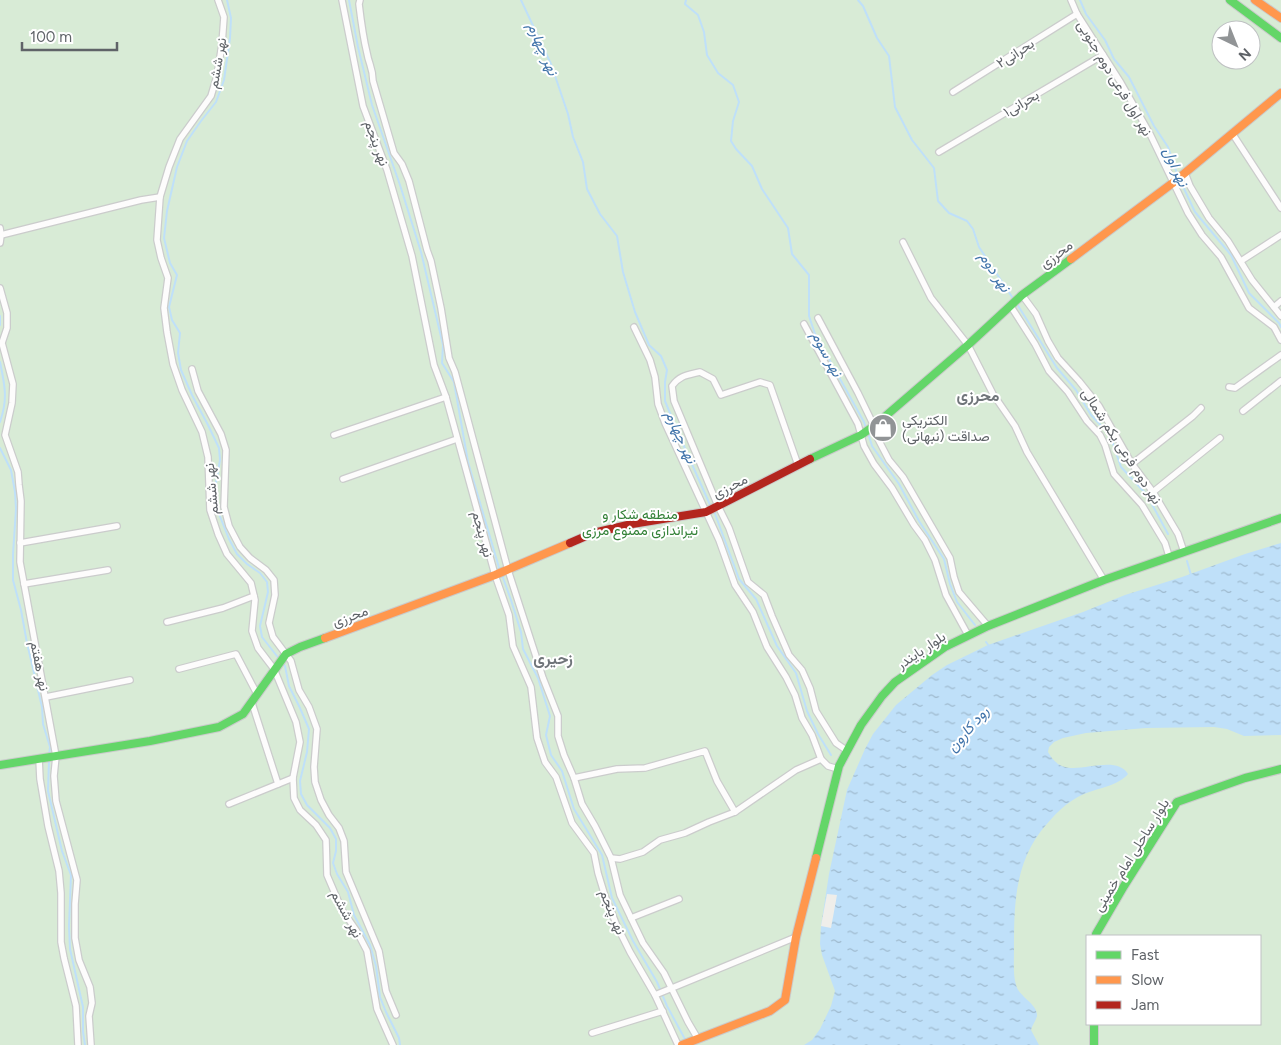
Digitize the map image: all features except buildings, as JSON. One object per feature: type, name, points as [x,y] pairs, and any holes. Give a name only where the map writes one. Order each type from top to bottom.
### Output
[{"type":"street","name":"نهر ششم","points":[[218,0],[224,17],[220,60],[211,96],[180,139],[160,198],[158,240],[161,258],[168,278],[164,308],[167,332],[173,364],[182,390],[202,432],[208,457],[210,510],[227,554],[251,583],[255,600],[252,631],[258,648],[276,667],[296,722],[300,742],[293,778],[294,798],[300,810],[316,825],[326,840],[327,875],[342,910],[356,930],[367,951],[377,1009],[393,1045]]},
{"type":"street","name":"نهر پنجم","points":[[342,0],[363,106],[387,170],[412,256],[434,366],[446,397],[457,439],[501,573],[558,716],[558,736],[582,804],[596,826],[611,858],[620,895],[631,918],[643,943],[672,988],[695,1040]]},
{"type":"street","name":"نهر پنجم","points":[[360,0],[363,37],[367,56],[373,71],[373,81],[394,153],[402,164],[409,181],[431,260],[449,358],[455,372],[501,573],[514,646],[531,687],[537,738],[545,762],[556,777],[572,823],[594,853],[605,896],[617,926],[630,952],[656,994],[678,1045]]},
{"type":"street","name":"نهر اول فرعی دوم جنوبی","points":[[1071,0],[1077,14],[1179,178]]},
{"type":"street","points":[[1230,0],[1281,38]]},
{"type":"street","points":[[1255,0],[1281,18]]},
{"type":"street","name":"بحرانی۲","points":[[953,92],[1077,14]]},
{"type":"street","name":"بحرانی۱","points":[[940,152],[1103,55]]},
{"type":"street","name":"محرزی","points":[[0,765],[150,741],[219,727],[243,714],[284,656],[300,647],[501,573],[593,533],[712,509],[867,431],[968,345],[1016,300],[1179,178],[1281,93]]},
{"type":"street","points":[[1232,133],[1281,208]]},
{"type":"street","points":[[1179,178],[1190,186],[1209,218],[1228,241],[1252,280],[1281,316]]},
{"type":"street","points":[[1179,178],[1188,213],[1202,235],[1222,257],[1249,308],[1274,327],[1281,340]]},
{"type":"street","points":[[1,235],[141,200],[160,198]]},
{"type":"street","points":[[0,228],[0,243]]},
{"type":"street","points":[[1241,261],[1281,235]]},
{"type":"street","points":[[903,242],[931,298],[968,345],[994,394],[1015,426],[1027,452],[1104,580]]},
{"type":"street","name":"نهر هفتم","points":[[0,288],[8,313],[7,328],[2,343],[13,384],[12,403],[5,435],[18,472],[21,501],[20,562],[46,697],[48,758],[54,776],[56,801],[77,880],[75,938],[79,960],[90,987],[92,1003],[89,1016],[89,1034],[91,1045]]},
{"type":"street","points":[[1016,300],[1049,371],[1068,392],[1087,421],[1100,435],[1114,474],[1142,505],[1165,543],[1169,556]]},
{"type":"street","name":"نهر دوم فرعی یکم شمالی","points":[[1016,300],[1036,314],[1058,358],[1100,406],[1132,464],[1153,492],[1178,534],[1184,552]]},
{"type":"street","points":[[1274,307],[1281,301]]},
{"type":"street","points":[[818,318],[858,393],[867,431],[864,446],[925,540],[935,560],[946,595],[968,635]]},
{"type":"street","points":[[804,324],[858,424],[878,439],[889,460],[903,477],[950,558],[959,592],[988,626]]},
{"type":"street","points":[[634,327],[650,360],[655,377],[658,404],[665,423],[712,509],[729,528],[748,582],[764,595],[789,655],[802,670],[810,688],[816,711],[836,743],[846,750]]},
{"type":"street","points":[[1229,387],[1235,388],[1281,355]]},
{"type":"street","points":[[192,369],[198,391],[226,450],[224,507],[229,526],[240,547],[250,558],[266,570],[274,580],[275,595],[269,623],[273,637],[284,656],[291,661],[300,690],[317,729],[314,767],[315,782],[321,800],[339,828],[344,841],[346,872],[379,951],[386,991],[396,1015]]},
{"type":"street","points":[[798,465],[770,385],[760,382],[722,395],[713,379],[700,372],[677,379],[672,386],[674,402],[712,509],[719,540],[735,585],[753,612],[768,647],[786,676],[795,695],[802,718],[812,735],[822,759],[828,766],[838,769]]},
{"type":"street","points":[[1243,411],[1281,381]]},
{"type":"street","points":[[334,434],[446,397]]},
{"type":"street","points":[[1132,464],[1201,408]]},
{"type":"street","points":[[1153,492],[1220,438]]},
{"type":"street","points":[[343,479],[457,439]]},
{"type":"street","name":"بلوار بایندر","points":[[695,1040],[770,1010],[785,1000],[796,937],[838,769],[846,750],[861,726],[882,696],[895,682],[945,647],[988,626],[1169,556],[1281,518]]},
{"type":"street","points":[[20,543],[118,526]]},
{"type":"street","points":[[24,584],[108,570]]},
{"type":"street","points":[[167,622],[223,608],[254,596]]},
{"type":"street","points":[[179,669],[236,654],[257,694]]},
{"type":"street","points":[[46,697],[130,680]]},
{"type":"street","points":[[252,703],[278,784]]},
{"type":"street","points":[[574,778],[617,769],[645,768],[705,751],[717,781],[734,812]]},
{"type":"street","points":[[48,758],[40,779],[48,826],[59,871],[61,942],[76,1006],[78,1045]]},
{"type":"street","points":[[611,858],[620,858],[643,852],[660,840],[685,834],[734,812],[796,770],[822,759]]},
{"type":"street","name":"بلوار ساحلی امام خمینی","points":[[1096,935],[1124,886],[1177,802],[1244,778],[1281,769]]},
{"type":"street","points":[[229,804],[293,778]]},
{"type":"street","points":[[631,918],[679,900]]},
{"type":"street","points":[[656,994],[796,937]]},
{"type":"street","points":[[592,1033],[663,1012]]},
{"type":"street","points":[[1094,1025],[1094,1045]]},
{"type":"street","points":[[682,1045],[695,1040]]},
{"type":"green space","name":"منطقه شکار و تیراندازی ممنوع مرزی","points":[[0,0],[1281,0],[1281,1045],[0,1045]]},
{"type":"water","name":"رود کارون","points":[[1281,543],[1281,735],[1244,736],[1227,729],[1214,727],[1146,728],[1086,733],[1063,738],[1054,742],[1049,747],[1048,752],[1051,757],[1062,766],[1072,768],[1108,765],[1123,768],[1128,774],[1119,781],[1084,794],[1066,805],[1041,831],[1025,859],[1017,888],[1015,904],[1014,973],[1018,989],[1037,1012],[1031,1030],[1039,1045],[804,1045],[812,1040],[820,1029],[831,1006],[835,991],[822,955],[820,944],[821,926],[829,874],[847,790],[873,734],[896,705],[947,665],[988,645],[1083,612],[1125,595]]},
{"type":"pier","points":[[827,894],[837,895],[831,928],[821,926]]},
{"type":"waterway","points":[[227,0],[231,18],[224,80],[216,102],[187,141],[177,167],[167,211],[164,238],[170,263],[177,275],[169,307],[172,320],[180,333],[178,353],[181,370],[219,448],[220,460],[214,494],[219,514],[237,554],[260,573],[267,582],[268,592],[260,626],[262,637],[280,660]]},
{"type":"waterway","points":[[349,0],[372,105],[421,252],[443,345],[442,363],[454,382],[468,462],[500,571]]},
{"type":"waterway","name":"نهر چهارم","points":[[521,0],[551,64],[568,114],[573,137],[583,162],[587,189],[600,214],[617,236],[623,272],[635,312],[649,345],[661,356],[667,370],[665,401],[711,507]]},
{"type":"waterway","name":"نهر سوم","points":[[686,0],[685,4],[698,15],[704,32],[707,55],[718,73],[733,85],[739,102],[733,121],[731,141],[752,166],[762,189],[788,228],[792,254],[809,275],[809,316],[815,334],[866,428]]},
{"type":"waterway","name":"نهر دوم","points":[[858,0],[863,6],[877,38],[889,56],[895,107],[912,140],[934,168],[938,201],[949,213],[967,221],[973,229],[979,247],[1014,300]]},
{"type":"waterway","name":"نهر اول","points":[[1080,0],[1086,14],[1105,40],[1114,59],[1129,77],[1154,126],[1168,147],[1178,176]]},
{"type":"waterway","name":"نهر اول","points":[[1180,180],[1195,212],[1231,255],[1249,293],[1281,327]]},
{"type":"waterway","name":"نهر دوم","points":[[1017,304],[1057,368],[1076,390],[1091,415],[1110,435],[1121,467],[1147,495],[1168,534]]},
{"type":"waterway","points":[[0,316],[0,325]]},
{"type":"waterway","points":[[0,362],[5,392],[0,422]]},
{"type":"waterway","name":"نهر سوم","points":[[868,433],[872,446],[899,484],[919,521],[944,559],[957,602],[975,625]]},
{"type":"waterway","points":[[0,448],[11,470],[15,492],[13,580],[42,707],[43,724],[50,747],[49,755]]},
{"type":"waterway","name":"نهر چهارم","points":[[714,511],[739,579],[756,599],[777,646],[796,673],[807,711],[831,755]]},
{"type":"waterway","points":[[1187,561],[1191,575]]},
{"type":"waterway","points":[[502,575],[521,632],[523,649],[538,678],[550,716],[546,735],[551,755],[562,771],[574,809],[602,855],[612,898],[686,1041]]},
{"type":"waterway","points":[[986,642],[989,646]]},
{"type":"waterway","points":[[283,663],[289,686],[309,729],[307,752],[300,781],[301,794],[307,805],[330,828],[336,839],[333,863],[337,874],[348,892],[354,915],[370,945],[376,966],[380,997],[399,1038],[400,1045]]},
{"type":"waterway","points":[[49,760],[48,791],[62,851],[71,875],[70,949],[83,1007],[85,1045]]},
{"type":"traffic: fast","points":[[1230,0],[1281,38]]},
{"type":"traffic: fast","points":[[810,459],[861,435],[874,426],[968,345],[1022,295],[1071,259]]},
{"type":"traffic: fast","points":[[816,858],[839,766],[861,725],[882,696],[895,682],[945,647],[988,626],[1104,580],[1281,518]]},
{"type":"traffic: fast","points":[[0,765],[150,741],[219,727],[243,714],[286,654],[325,638]]},
{"type":"traffic: fast","points":[[1096,935],[1124,886],[1177,802],[1245,778],[1281,769]]},
{"type":"traffic: fast","points":[[1094,1025],[1094,1045]]},
{"type":"traffic: slow","points":[[1255,0],[1281,18]]},
{"type":"traffic: slow","points":[[1071,259],[1174,182],[1281,93]]},
{"type":"traffic: slow","points":[[325,638],[495,575],[570,543]]},
{"type":"traffic: slow","points":[[682,1045],[770,1011],[785,1000],[796,937],[816,858]]},
{"type":"traffic: jam","points":[[570,543],[593,533],[632,524],[706,512],[810,459]]},
{"type":"place","name":"الکتریکی صداقت (نبهانی)","points":[[883,428]]},
{"type":"district","name":"محرزی","points":[[978,395]]},
{"type":"district","name":"زحیری","points":[[553,658]]}]
